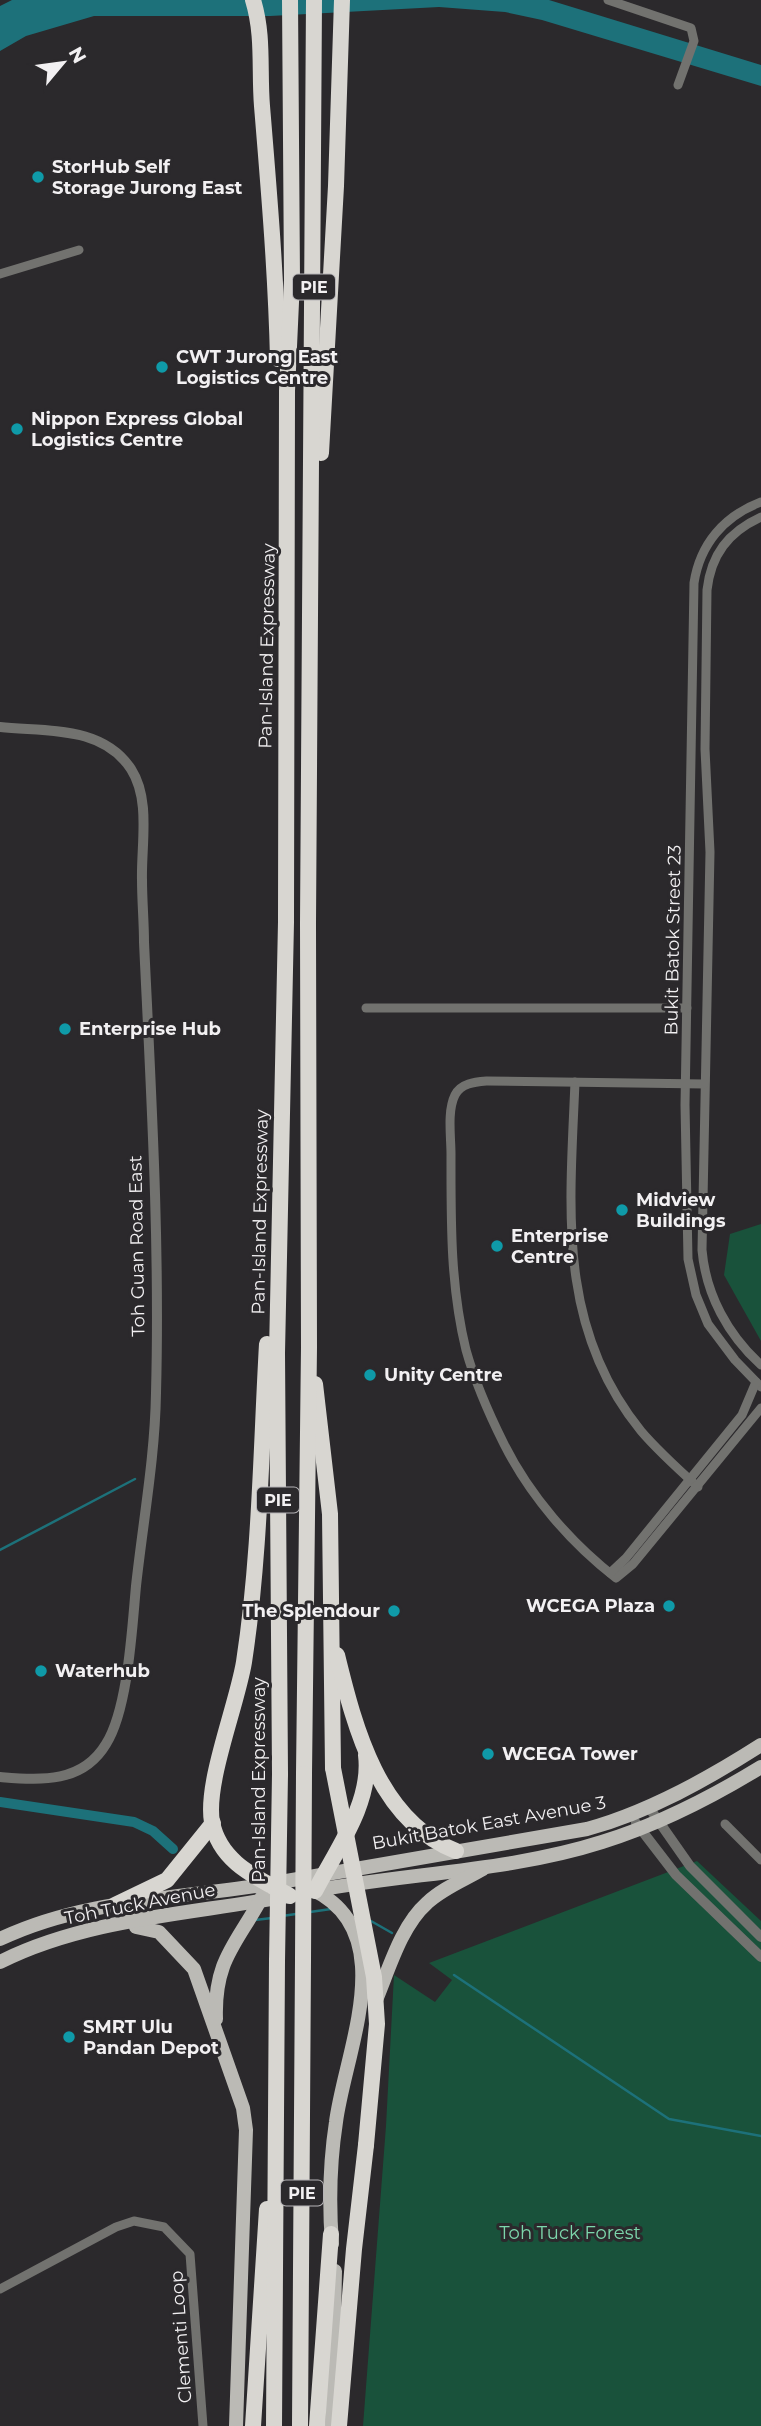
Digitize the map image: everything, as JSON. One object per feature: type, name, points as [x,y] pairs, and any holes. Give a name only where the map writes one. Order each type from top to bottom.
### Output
[{"type":"highway","points":[[253,0],[260,27],[262,102],[276,280],[278,366],[287,391]]},
{"type":"highway","name":"Pan-Island Expressway","points":[[274,2426],[280,1774],[278,1227],[286,922],[287,391],[292,280],[290,0]]},
{"type":"highway","name":"PIE","points":[[300,2426],[309,1347],[314,0]]},
{"type":"highway","points":[[311,556],[323,430],[336,186],[342,0]]},
{"type":"highway","points":[[278,1227],[273,1250],[251,1601],[240,1684],[213,1787],[213,1824],[217,1838],[234,1862],[268,1884],[290,1888]]},
{"type":"highway","points":[[309,1347],[330,1514],[332,1769],[374,1977],[377,2024],[339,2426]]},
{"type":"highway","points":[[315,1891],[364,1798],[368,1769],[365,1749],[332,1632]]},
{"type":"highway","points":[[365,1749],[407,1820],[437,1843],[456,1851]]},
{"type":"highway","points":[[115,1905],[167,1880],[213,1824]]},
{"type":"highway","points":[[253,2426],[264,2227],[275,2176]]},
{"type":"highway","points":[[317,2426],[331,2234]]},
{"type":"main road","name":"Bukit Batok East Avenue 3","points":[[290,1888],[325,1872],[587,1829],[648,1806],[714,1774],[760,1746]]},
{"type":"main road","name":"Bukit Batok East Avenue 3","points":[[290,1888],[315,1891],[566,1852],[656,1821],[725,1788],[761,1767]]},
{"type":"main road","points":[[352,2052],[399,1948],[420,1910],[447,1888],[491,1864]]},
{"type":"main road","points":[[216,2024],[216,1995],[227,1951],[268,1884]]},
{"type":"main road","name":"Toh Tuck Avenue","points":[[0,1939],[61,1915],[268,1884]]},
{"type":"main road","name":"Toh Tuck Avenue","points":[[0,1962],[50,1940],[122,1924],[259,1902],[290,1888]]},
{"type":"main road","points":[[315,1891],[343,1914],[357,1942],[362,1974],[362,2001],[336,2121],[331,2234],[335,2323],[332,2426]]},
{"type":"main road","points":[[122,1924],[159,1932],[186,1958],[201,1983],[241,2097],[246,2130],[236,2426]]},
{"type":"street","points":[[608,0],[690,27],[694,32],[693,43],[678,85]]},
{"type":"street","points":[[0,274],[79,250]]},
{"type":"street","name":"Bukit Batok Street 23","points":[[758,1384],[734,1360],[708,1324],[693,1282],[688,1259],[685,1084],[694,583],[699,560],[717,531],[740,512],[761,502]]},
{"type":"street","name":"Bukit Batok Street 23","points":[[761,517],[726,542],[711,568],[707,590],[705,749],[710,852],[702,1250],[705,1271],[727,1325],[761,1365]]},
{"type":"street","name":"Toh Guan Road East","points":[[0,727],[90,736],[119,755],[138,785],[143,811],[142,879],[158,1265],[156,1396],[133,1614],[120,1708],[114,1731],[104,1748],[92,1760],[66,1776],[50,1780],[0,1777]]},
{"type":"street","points":[[366,1008],[687,1008]]},
{"type":"street","points":[[705,1084],[487,1081],[467,1084],[455,1094],[451,1116],[453,1272],[467,1352],[505,1446],[557,1522],[584,1552],[610,1573],[761,1408]]},
{"type":"street","points":[[575,1082],[569,1207],[581,1309],[599,1362],[620,1402],[640,1430],[694,1483]]},
{"type":"street","points":[[694,1483],[742,1415],[758,1384]]},
{"type":"street","points":[[648,1806],[690,1866],[761,1937]]},
{"type":"street","points":[[631,1814],[684,1884],[761,1957]]},
{"type":"street","points":[[725,1824],[761,1860]]},
{"type":"street","name":"Clementi Loop","points":[[0,2289],[116,2227],[134,2221],[164,2227],[190,2254],[203,2426]]},
{"type":"green space","points":[[761,1224],[761,1341],[724,1275],[730,1234]]},
{"type":"green space","name":"Toh Tuck Forest","points":[[697,1861],[761,1921],[761,2426],[363,2426],[386,2126],[394,1975],[435,2002],[452,1980],[429,1963]]},
{"type":"water","points":[[12,0],[549,0],[761,65],[761,86],[542,20],[505,12],[439,7],[270,16],[94,16],[26,36],[0,51],[0,6]]},
{"type":"waterway","points":[[0,1550],[135,1479]]},
{"type":"waterway","points":[[0,1802],[134,1822],[153,1831],[173,1849]]},
{"type":"waterway","points":[[310,1912],[331,1909]]},
{"type":"waterway","points":[[282,1916],[296,1914]]},
{"type":"waterway","points":[[255,1920],[272,1918]]},
{"type":"waterway","points":[[371,1921],[392,1933]]},
{"type":"waterway","points":[[454,1975],[669,2119],[761,2136]]},
{"type":"place","name":"StorHub Self Storage Jurong East","points":[[38,177]]},
{"type":"place","name":"CWT Jurong East Logistics Centre","points":[[162,367]]},
{"type":"place","name":"Nippon Express Global Logistics Centre","points":[[17,429]]},
{"type":"place","name":"Enterprise Hub","points":[[65,1029]]},
{"type":"place","name":"Midview Buildings","points":[[622,1210]]},
{"type":"place","name":"Enterprise Centre","points":[[497,1246]]},
{"type":"place","name":"Unity Centre","points":[[370,1375]]},
{"type":"place","name":"WCEGA Plaza","points":[[669,1606]]},
{"type":"place","name":"The Splendour","points":[[394,1611]]},
{"type":"place","name":"Waterhub","points":[[41,1671]]},
{"type":"place","name":"WCEGA Tower","points":[[488,1754]]},
{"type":"place","name":"SMRT Ulu Pandan Depot","points":[[69,2037]]}]
